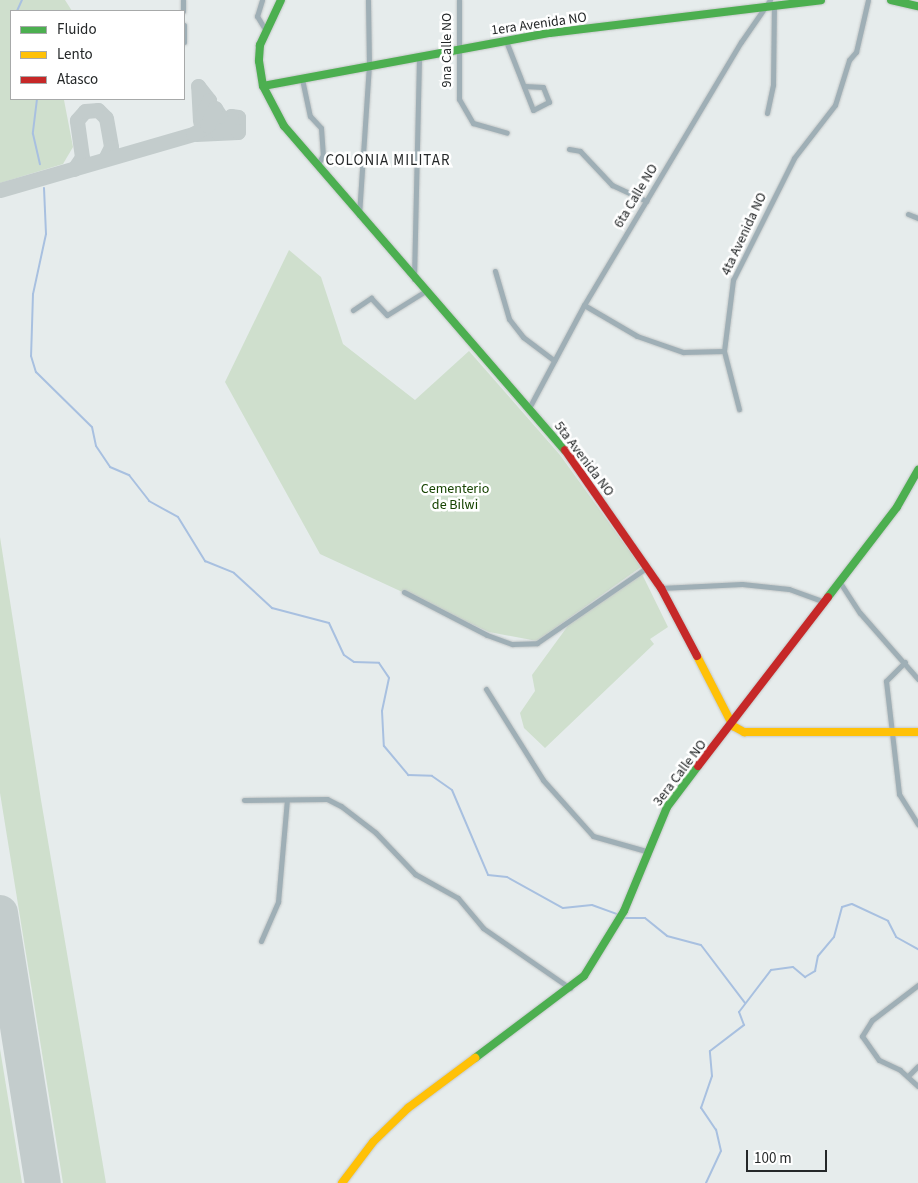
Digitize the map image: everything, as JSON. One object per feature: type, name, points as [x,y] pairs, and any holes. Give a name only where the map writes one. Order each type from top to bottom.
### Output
[{"type":"street","points":[[262,0],[257,16],[266,31]]},
{"type":"street","points":[[263,86],[259,53],[266,31],[281,0]]},
{"type":"street","points":[[359,215],[369,65],[368,0]]},
{"type":"street","name":"9na Calle NO","points":[[459,0],[459,100],[473,123],[507,133]]},
{"type":"street","name":"1era Avenida NO","points":[[263,86],[506,41],[771,4],[821,0]]},
{"type":"street","name":"4ta Avenida NO","points":[[724,351],[733,280],[794,158],[835,105],[849,60],[856,52],[868,0]]},
{"type":"street","points":[[891,0],[918,6]]},
{"type":"street","points":[[767,113],[773,85],[771,4]]},
{"type":"street","name":"6ta Calle NO","points":[[529,408],[584,305],[741,42],[771,4]]},
{"type":"street","points":[[506,41],[533,110],[549,102],[543,87],[524,86]]},
{"type":"street","points":[[414,280],[419,56]]},
{"type":"street","points":[[302,79],[310,116],[321,128],[323,155],[318,164]]},
{"type":"street","name":"5ta Avenida NO","points":[[263,86],[284,126],[424,292],[558,440],[661,588],[732,726]]},
{"type":"street","points":[[569,149],[580,151],[612,185],[646,201]]},
{"type":"street","points":[[908,214],[918,218]]},
{"type":"street","points":[[495,271],[509,319],[523,337],[554,360]]},
{"type":"street","points":[[353,310],[372,298],[387,315],[424,292]]},
{"type":"street","points":[[584,305],[638,336],[683,352],[724,351],[739,409]]},
{"type":"street","name":"3era Calle NO","points":[[342,1183],[373,1142],[406,1109],[584,976],[624,911],[646,851],[666,808],[732,726],[824,602],[838,580],[897,507],[918,470]]},
{"type":"street","points":[[404,592],[487,635],[512,644],[538,644],[646,568]]},
{"type":"street","points":[[838,580],[860,613],[918,679]]},
{"type":"street","points":[[661,588],[742,584],[789,590],[824,602]]},
{"type":"street","points":[[905,662],[886,681],[900,794],[918,824]]},
{"type":"street","points":[[486,689],[544,780],[593,836],[646,851]]},
{"type":"street","points":[[732,726],[744,732],[918,732]]},
{"type":"street","points":[[244,800],[327,799],[341,806],[376,833],[415,874],[458,898],[483,928],[570,988]]},
{"type":"street","points":[[261,941],[278,902],[287,800]]},
{"type":"street","points":[[918,985],[872,1020],[862,1036],[878,1060],[908,1076],[918,1086]]},
{"type":"street","points":[[908,1076],[918,1066]]},
{"type":"green space","points":[[0,0],[65,0],[71,10],[10,10],[10,100],[64,100],[73,147],[63,164],[0,183]]},
{"type":"green space","name":"Cementerio de Bilwi","points":[[289,250],[321,277],[343,344],[415,400],[469,351],[560,455],[641,567],[537,641],[489,632],[320,554],[225,382]]},
{"type":"green space","points":[[0,537],[41,800],[106,1183],[63,1183],[0,793]]},
{"type":"green space","points":[[642,574],[668,627],[650,639],[654,644],[545,748],[524,728],[520,713],[535,691],[532,675],[570,623]]},
{"type":"green space","points":[[0,1049],[22,1183],[0,1183]]},
{"type":"waterway","points":[[17,10],[22,0]]},
{"type":"waterway","points":[[37,100],[33,134],[40,164]]},
{"type":"waterway","points":[[44,188],[46,234],[33,294],[31,356],[36,372],[92,427],[96,446],[110,467],[129,475],[149,501],[178,517],[205,561],[234,573],[272,608],[329,623],[344,655],[354,662],[379,663],[389,678],[382,711],[384,746],[408,775],[432,776],[452,790],[488,875],[507,877],[563,908],[592,905],[619,915]]},
{"type":"waterway","points":[[706,1183],[721,1151],[716,1130],[701,1108],[712,1076],[710,1051],[744,1025],[739,1012],[771,970],[793,967],[805,977],[815,971],[818,956],[834,937],[842,907],[852,904],[888,921],[896,937],[918,949]]},
{"type":"waterway","points":[[623,918],[645,918],[667,936],[701,945],[745,1003]]},
{"type":"taxiway","points":[[200,121],[198,86],[209,100],[202,116]]},
{"type":"taxiway","points":[[0,190],[193,134],[207,125],[220,116],[215,108],[207,125]]},
{"type":"taxiway","points":[[74,169],[82,157],[77,120],[85,111],[98,110],[106,118],[111,147],[105,159]]},
{"type":"taxiway","points":[[196,134],[238,132],[238,117],[231,116],[218,132]]},
{"type":"runway","points":[[0,913],[43,1183]]},
{"type":"traffic: fast","points":[[281,0],[260,45],[259,61],[263,86],[284,126],[565,450]]},
{"type":"traffic: fast","points":[[263,86],[550,33],[821,0]]},
{"type":"traffic: fast","points":[[891,0],[918,6]]},
{"type":"traffic: fast","points":[[828,597],[897,507],[918,470]]},
{"type":"traffic: fast","points":[[475,1058],[584,976],[624,911],[667,807],[698,766]]},
{"type":"traffic: slow","points":[[697,656],[733,726],[744,732],[918,732]]},
{"type":"traffic: slow","points":[[342,1183],[373,1142],[408,1108],[475,1058]]},
{"type":"traffic: jam","points":[[565,450],[661,588],[697,656]]},
{"type":"traffic: jam","points":[[698,766],[828,597]]},
{"type":"district","name":"COLONIA MILITAR","points":[[388,161]]}]
